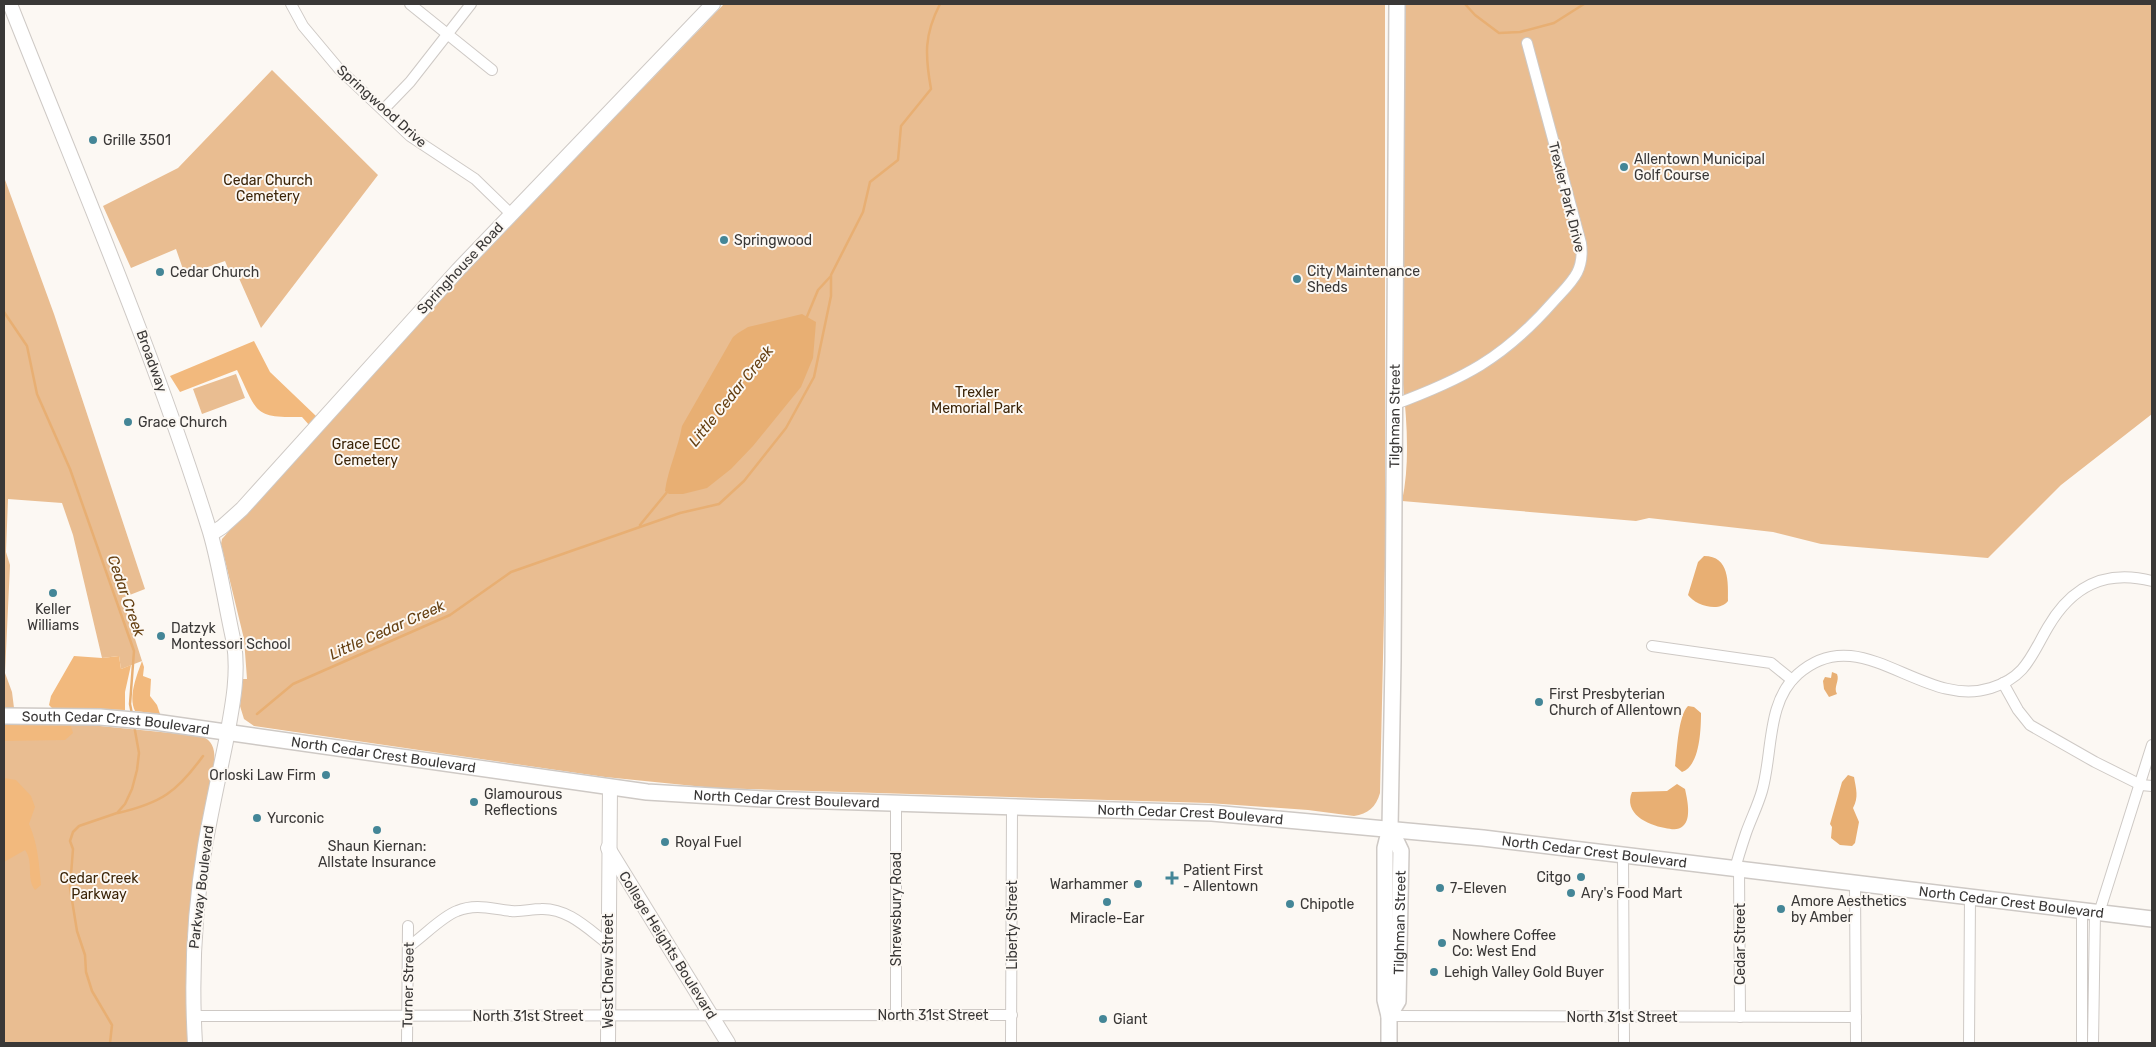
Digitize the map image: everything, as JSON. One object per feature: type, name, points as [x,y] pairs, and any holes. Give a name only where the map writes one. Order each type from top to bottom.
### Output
[{"type":"main road","name":"Tilghman Street","points":[[1389,1043],[1389,1016],[1385,1000],[1385,847],[1390,828],[1393,662],[1393,405],[1397,4]]},
{"type":"main road","name":"South Cedar Crest Boulevard","points":[[4,716],[59,715],[115,718],[228,732]]},
{"type":"main road","name":"North Cedar Crest Boulevard","points":[[228,732],[647,792],[720,797],[1212,814],[1390,828],[2152,919]]},
{"type":"street","name":"Broadway","points":[[10,4],[145,341],[182,443],[210,534],[236,655],[235,691],[228,732]]},
{"type":"street","name":"Springwood Drive","points":[[291,4],[303,26],[339,68],[423,145],[475,179],[511,214]]},
{"type":"street","points":[[410,4],[492,70]]},
{"type":"street","points":[[383,110],[410,82],[471,4]]},
{"type":"street","name":"Springhouse Road","points":[[210,534],[222,527],[242,509],[343,395],[511,214],[713,4]]},
{"type":"street","name":"Trexler Park Drive","points":[[1393,405],[1456,380],[1487,362],[1516,340],[1543,313],[1574,279],[1582,264],[1581,243],[1527,43]]},
{"type":"street","points":[[1652,646],[1771,663],[1792,680],[1816,661],[1834,654],[1845,654],[1953,691],[1978,691],[2003,683],[2024,667],[2033,657],[2056,614],[2074,593],[2106,579],[2133,576],[2152,581]]},
{"type":"street","name":"Cedar Street","points":[[1740,1017],[1737,870],[1762,791],[1777,709],[1785,689],[1792,680]]},
{"type":"street","points":[[2003,683],[2018,710],[2030,725],[2049,737],[2141,785],[2152,786]]},
{"type":"street","name":"Parkway Boulevard","points":[[196,1043],[192,952],[200,883],[228,732]]},
{"type":"street","points":[[2082,1043],[2092,912],[2141,785],[2152,745]]},
{"type":"street","name":"West Chew Street","points":[[608,1043],[608,848],[610,787]]},
{"type":"street","name":"Shrewsbury Road","points":[[896,803],[896,1015]]},
{"type":"street","name":"Liberty Street","points":[[1012,807],[1012,1043]]},
{"type":"street","name":"College Heights Boulevard","points":[[608,848],[728,1043]]},
{"type":"street","points":[[1623,855],[1624,1043]]},
{"type":"street","name":"West Chew Street","points":[[608,899],[616,882],[625,875]]},
{"type":"street","points":[[1855,884],[1856,1043]]},
{"type":"street","points":[[1970,898],[1970,1043]]},
{"type":"street","points":[[408,947],[426,935],[443,919],[458,911],[485,906],[510,911],[541,909],[560,912],[575,918],[608,944]]},
{"type":"street","points":[[2092,912],[2094,1043]]},
{"type":"street","name":"Turner Street","points":[[407,1043],[408,926]]},
{"type":"street","name":"North 31st Street","points":[[194,1016],[1012,1015]]},
{"type":"street","name":"North 31st Street","points":[[1389,1016],[1856,1017]]},
{"type":"green space","name":"Trexler Memorial Park","points":[[724,4],[1385,4],[1385,567],[1380,793],[1371,809],[1363,814],[1354,816],[1308,810],[1208,803],[714,788],[605,777],[254,726],[244,719],[240,706],[243,679],[247,679],[244,639],[221,544],[222,539],[413,327]]},
{"type":"green space","name":"Allentown Municipal Golf Course","points":[[1404,4],[2152,4],[2152,414],[2061,485],[1988,558],[1821,544],[1773,532],[1649,518],[1636,521],[1402,501],[1405,487],[1407,443],[1403,384]]},
{"type":"green space","name":"Cedar Church Cemetery","points":[[272,70],[378,175],[261,328],[238,276],[231,276],[225,261],[185,275],[176,249],[131,268],[103,206],[178,168]]},
{"type":"green space","points":[[4,177],[54,314],[145,589],[122,598],[142,661],[121,669],[119,656],[102,658],[73,535],[62,503],[8,499],[6,552],[10,565],[5,673],[12,692],[14,708],[4,708]]},
{"type":"green space","points":[[236,374],[245,398],[202,414],[193,389]]},
{"type":"green space","name":"Cedar Creek Parkway","points":[[70,723],[201,736],[210,741],[214,749],[214,768],[187,938],[186,993],[190,1043],[4,1043],[4,739]]},
{"type":"shaded area","points":[[254,341],[270,372],[316,416],[310,426],[302,417],[274,416],[259,410],[249,395],[237,370],[180,392],[170,376]]},
{"type":"shaded area","points":[[74,656],[102,658],[119,656],[121,669],[131,665],[125,692],[125,710],[52,708],[49,705],[51,696]]},
{"type":"shaded area","points":[[142,661],[144,667],[143,676],[151,679],[150,696],[157,705],[160,714],[135,711],[132,699]]},
{"type":"shaded area","points":[[4,722],[70,723],[73,733],[65,740],[4,741]]},
{"type":"shaded area","points":[[4,778],[16,780],[31,796],[35,807],[29,824],[39,862],[41,885],[35,890],[32,886],[29,860],[25,850],[4,862]]},
{"type":"water","points":[[802,314],[816,322],[813,358],[801,387],[753,446],[731,469],[707,488],[683,494],[669,494],[665,491],[682,426],[733,337],[748,327]]},
{"type":"water","points":[[1704,556],[1719,560],[1726,572],[1728,601],[1719,607],[1701,604],[1691,599],[1688,595],[1698,562]]},
{"type":"water","points":[[1832,672],[1837,674],[1838,677],[1837,694],[1829,697],[1824,689],[1823,681],[1825,677],[1831,678]]},
{"type":"water","points":[[1688,706],[1694,707],[1701,713],[1701,728],[1693,762],[1682,772],[1675,766],[1677,744],[1682,718]]},
{"type":"water","points":[[1848,775],[1854,777],[1856,797],[1853,808],[1859,822],[1855,843],[1852,846],[1840,845],[1831,838],[1832,827],[1830,824],[1842,782]]},
{"type":"water","points":[[1677,784],[1685,789],[1688,808],[1686,823],[1681,828],[1674,829],[1651,824],[1638,817],[1634,812],[1630,799],[1632,792],[1667,791]]},
{"type":"waterway","name":"Little Cedar Creek","points":[[257,714],[293,684],[450,615],[511,572],[680,513],[719,504],[744,481],[786,428],[814,377],[831,296],[831,275],[863,212],[870,182],[898,160],[901,126],[931,89],[927,45],[931,26],[940,4]]},
{"type":"waterway","name":"Little Cedar Creek","points":[[1465,4],[1475,15],[1499,33],[1520,32],[1554,23],[1584,4]]},
{"type":"waterway","name":"Little Cedar Creek","points":[[806,319],[818,290],[830,277]]},
{"type":"waterway","name":"Cedar Creek","points":[[4,312],[27,346],[37,394],[70,469],[134,651],[130,704],[132,714]]},
{"type":"waterway","name":"Little Cedar Creek","points":[[640,525],[668,491]]},
{"type":"waterway","name":"Cedar Creek","points":[[110,1043],[112,1025],[92,991],[86,972],[85,955],[77,931],[70,888],[73,849],[70,841],[73,832],[79,826],[117,813],[125,804],[132,789],[139,753],[134,725]]},
{"type":"waterway","name":"Little Cedar Creek","points":[[118,813],[146,805],[167,794],[185,779],[203,756]]},
{"type":"place","name":"Grille 3501","points":[[93,140]]},
{"type":"place","name":"Allentown Municipal Golf Course","points":[[1624,167]]},
{"type":"place","name":"Springwood","points":[[724,240]]},
{"type":"place","name":"Cedar Church","points":[[160,272]]},
{"type":"place","name":"City Maintenance Sheds","points":[[1297,279]]},
{"type":"place","name":"Grace Church","points":[[128,422]]},
{"type":"place","name":"Keller Williams","points":[[53,593]]},
{"type":"place","name":"Datzyk Montessori School","points":[[161,636]]},
{"type":"place","name":"First Presbyterian Church of Allentown","points":[[1539,702]]},
{"type":"place","name":"Orloski Law Firm","points":[[326,775]]},
{"type":"place","name":"Glamourous Reflections","points":[[474,802]]},
{"type":"place","name":"Yurconic","points":[[257,818]]},
{"type":"place","name":"Shaun Kiernan: Allstate Insurance","points":[[377,830]]},
{"type":"place","name":"Royal Fuel","points":[[665,842]]},
{"type":"place","name":"Citgo","points":[[1581,877]]},
{"type":"place","name":"Patient First - Allentown","points":[[1172,878]]},
{"type":"place","name":"Warhammer","points":[[1138,884]]},
{"type":"place","name":"7-Eleven","points":[[1440,888]]},
{"type":"place","name":"Ary's Food Mart","points":[[1571,893]]},
{"type":"place","name":"Miracle-Ear","points":[[1107,902]]},
{"type":"place","name":"Chipotle","points":[[1290,904]]},
{"type":"place","name":"Amore Aesthetics by Amber","points":[[1781,909]]},
{"type":"place","name":"Nowhere Coffee Co: West End","points":[[1442,943]]},
{"type":"place","name":"Lehigh Valley Gold Buyer","points":[[1434,972]]},
{"type":"place","name":"Giant","points":[[1103,1019]]},
{"type":"park label","name":"Grace ECC Cemetery","points":[[366,452]]}]
